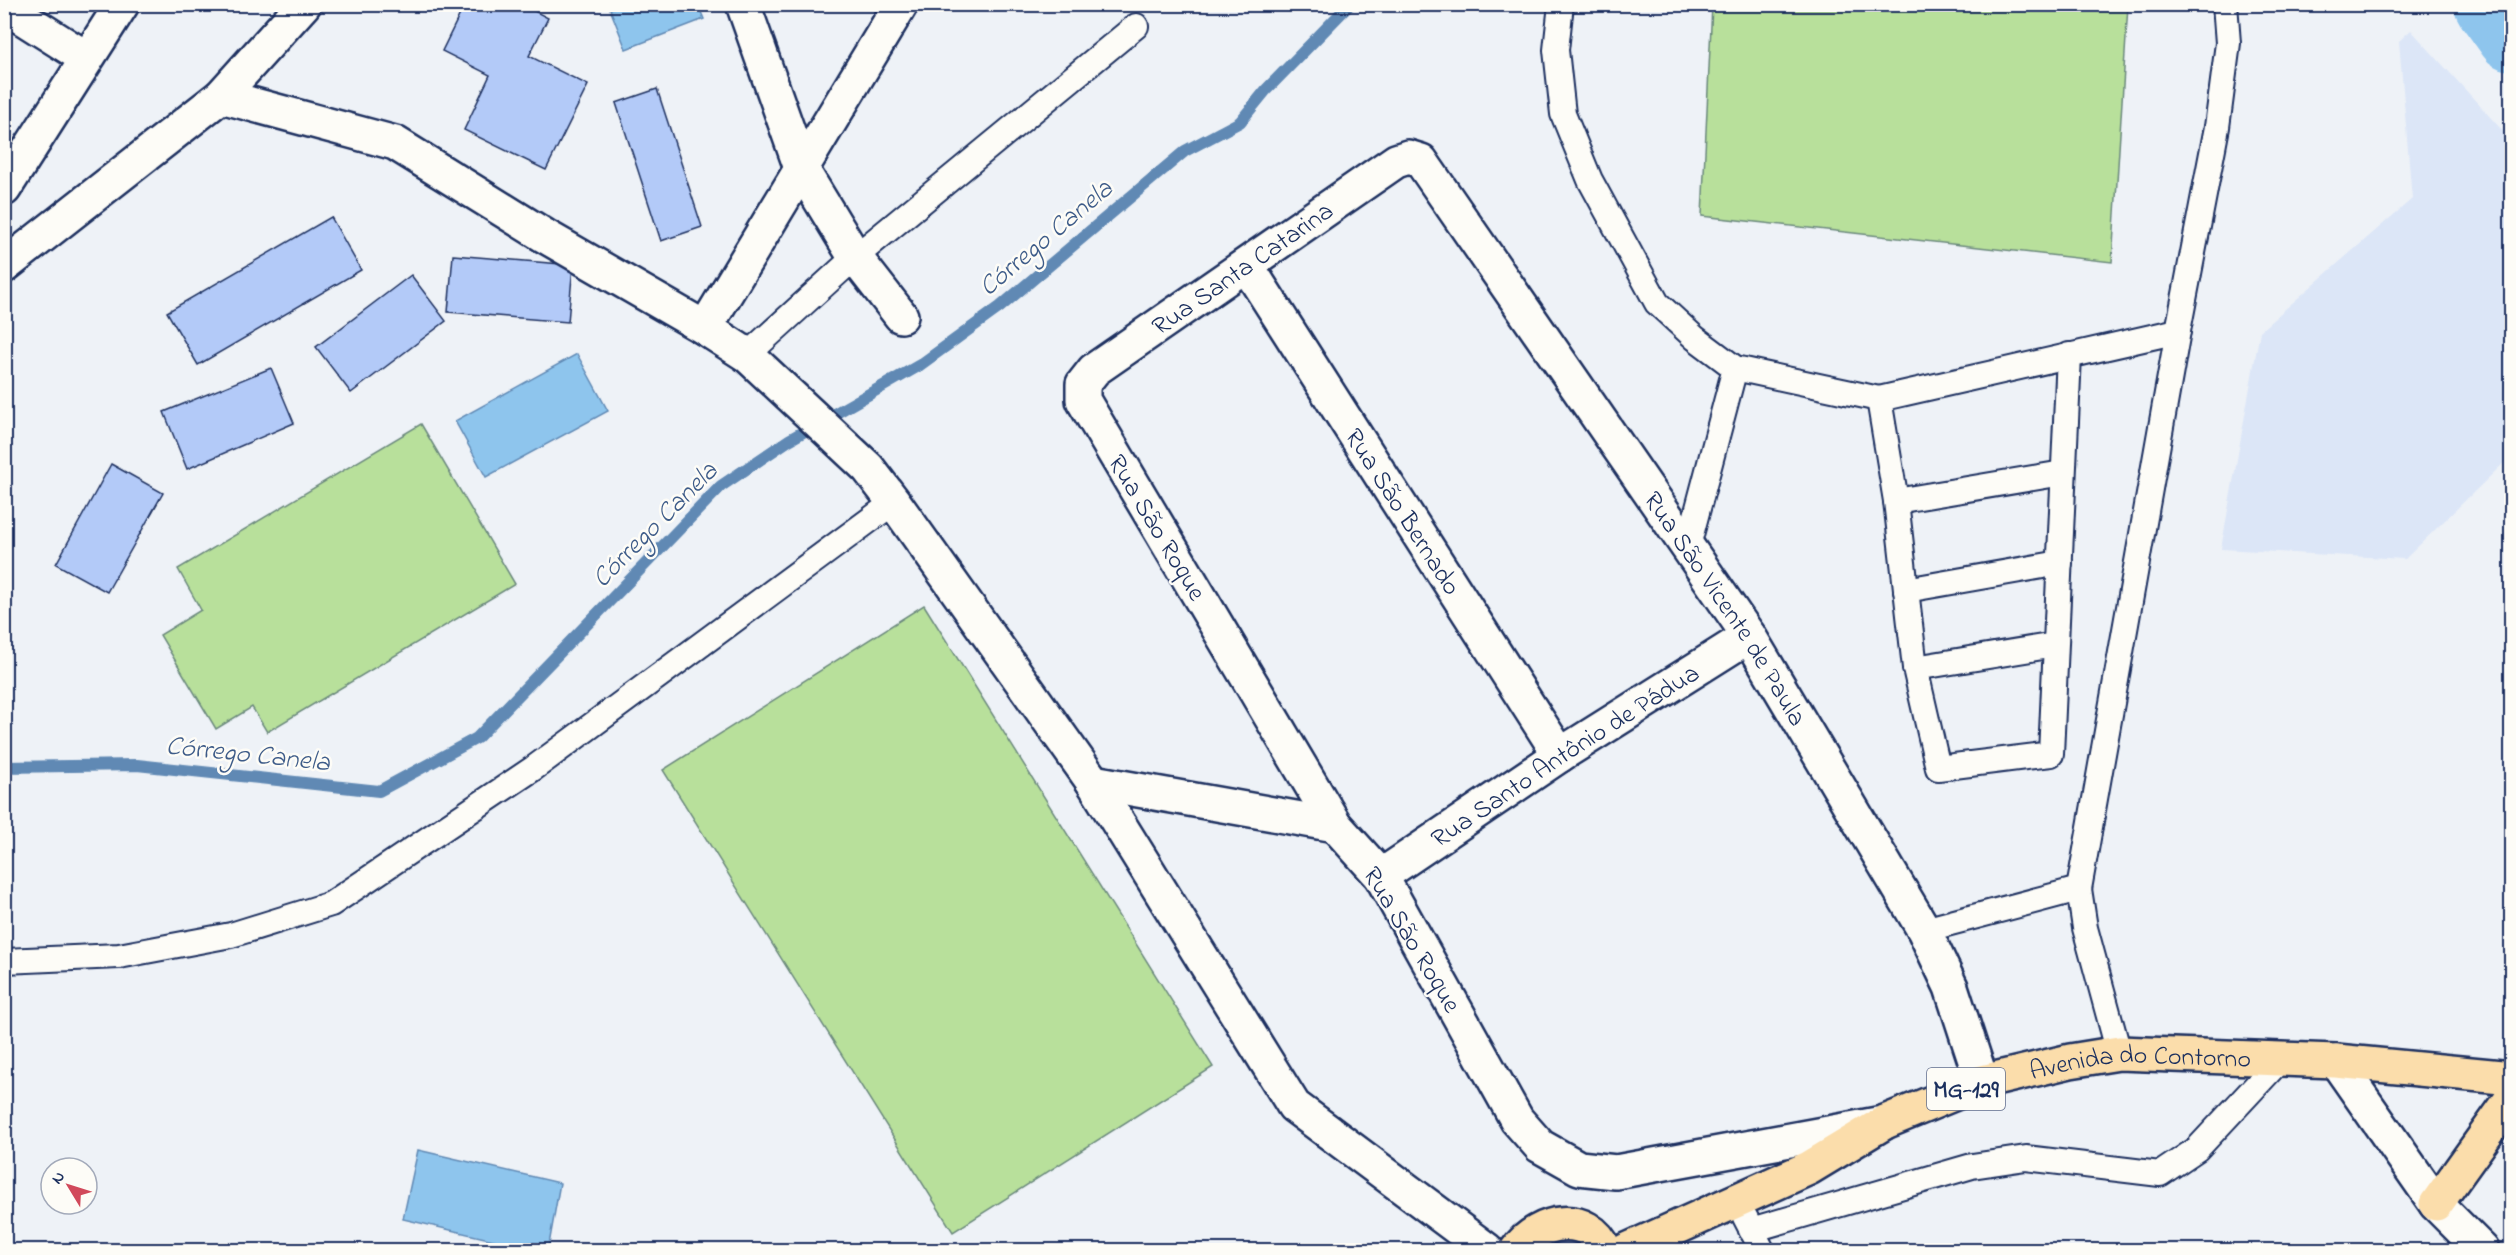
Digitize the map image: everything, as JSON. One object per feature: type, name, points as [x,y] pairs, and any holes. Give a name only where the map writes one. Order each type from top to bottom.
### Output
[{"type":"main road","name":"Avenida do Contorno","points":[[1628,1251],[1809,1168],[1885,1122],[1982,1082],[2070,1061],[2119,1053],[2336,1061],[2511,1078]]},
{"type":"main road","points":[[2436,1204],[2511,1098]]},
{"type":"main road","points":[[1517,1251],[1531,1233],[1550,1224],[1570,1223],[1584,1227],[1595,1235],[1605,1251]]},
{"type":"street","points":[[4,189],[122,4]]},
{"type":"street","points":[[4,266],[221,96],[304,4]]},
{"type":"street","points":[[743,4],[801,168],[855,256],[901,316]]},
{"type":"street","points":[[705,328],[901,4]]},
{"type":"street","points":[[4,6],[86,58]]},
{"type":"street","points":[[221,96],[395,143],[545,236],[705,328],[747,355],[868,468],[894,502],[1093,782],[1294,1106],[1487,1251]]},
{"type":"street","name":"Rua Santa Catarina","points":[[1083,400],[1083,384],[1094,370],[1396,161],[1408,157],[1421,162]]},
{"type":"street","name":"Rua São Vicente de Paula","points":[[1421,162],[1749,636],[1924,930],[1952,987],[1982,1082]]},
{"type":"street","name":"Rua São Bernado","points":[[1247,266],[1560,756]]},
{"type":"street","name":"Rua São Roque","points":[[1083,400],[1335,825],[1381,876],[1517,1120],[1540,1146],[1579,1167],[1616,1172],[1885,1122]]},
{"type":"street","name":"Rua Santo Antônio de Pádua","points":[[1381,876],[1560,756],[1749,636]]},
{"type":"street","points":[[1093,782],[1335,825]]},
{"type":"street","points":[[2336,1061],[2436,1204],[2482,1251]]},
{"type":"lane","points":[[1561,4],[1556,50],[1563,114],[1590,180],[1657,303],[1695,338],[1735,368],[1879,399],[2178,330]]},
{"type":"lane","points":[[2119,1053],[2085,928],[2079,889],[2178,330],[2217,127],[2228,43],[2225,4]]},
{"type":"lane","points":[[747,355],[855,256],[1136,26]]},
{"type":"lane","points":[[1879,399],[1896,501],[1916,668],[1938,768],[2051,754],[2069,355]]},
{"type":"lane","points":[[1688,550],[1735,368]]},
{"type":"lane","points":[[1896,501],[2064,473]]},
{"type":"lane","points":[[4,961],[119,956],[231,935],[331,904],[534,768],[894,502]]},
{"type":"lane","points":[[1906,590],[2060,563]]},
{"type":"lane","points":[[1916,668],[2055,645]]},
{"type":"lane","points":[[1924,930],[2079,889]]},
{"type":"lane","points":[[1737,1201],[1757,1240],[1972,1166],[2026,1158],[2160,1174],[2197,1149],[2281,1059]]},
{"type":"shaded area","points":[[2411,30],[2511,140],[2511,458],[2405,559],[2221,549],[2260,331],[2412,199],[2399,41]]},
{"type":"green space","points":[[1712,5],[2128,5],[2112,262],[1702,216]]},
{"type":"green space","points":[[421,424],[515,584],[267,732],[252,707],[216,729],[160,635],[201,610],[178,569]]},
{"type":"green space","points":[[924,605],[1213,1067],[953,1232],[663,770]]},
{"type":"water","points":[[621,5],[698,5],[704,19],[626,49],[610,9]]},
{"type":"water","points":[[577,354],[608,411],[486,477],[455,421]]},
{"type":"water","points":[[418,1150],[560,1183],[548,1250],[536,1250],[403,1219]]},
{"type":"building","points":[[465,4],[521,4],[548,18],[529,56],[588,85],[546,170],[464,130],[490,75],[442,51]]},
{"type":"building","points":[[657,89],[702,227],[661,241],[616,103]]},
{"type":"building","points":[[331,217],[361,270],[198,365],[167,312]]},
{"type":"building","points":[[453,255],[573,265],[568,322],[448,312]]},
{"type":"building","points":[[411,275],[446,321],[351,393],[316,347]]},
{"type":"building","points":[[271,368],[294,423],[187,469],[164,412]]},
{"type":"building","points":[[111,464],[163,493],[107,592],[56,564]]},
{"type":"waterway","name":"Córrego Canela","points":[[4,767],[137,765],[379,791],[477,738],[721,486],[789,440],[920,365],[1000,307],[1185,151],[1240,122],[1266,90],[1350,4]]},
{"type":"waterway","points":[[2489,4],[2512,36]]}]
